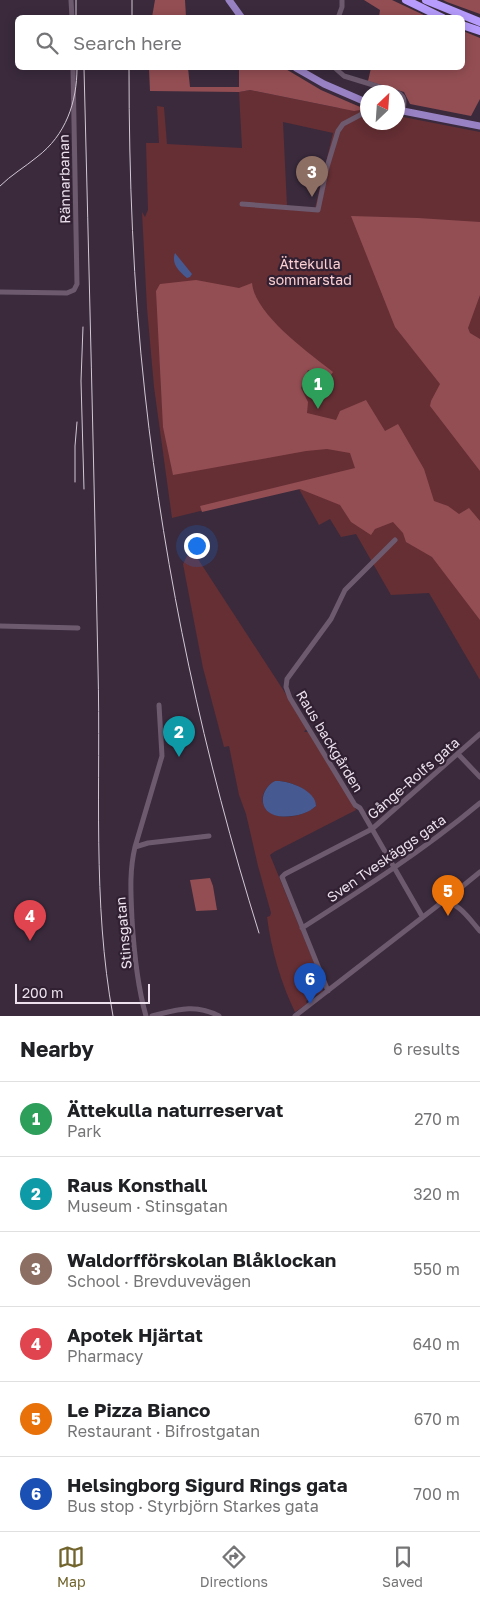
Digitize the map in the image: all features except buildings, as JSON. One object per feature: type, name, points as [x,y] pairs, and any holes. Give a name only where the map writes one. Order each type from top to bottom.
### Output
[{"type":"highway","points":[[406,0],[437,15]]},
{"type":"highway","points":[[426,0],[463,15]]},
{"type":"highway","points":[[465,16],[480,22]]},
{"type":"highway","points":[[465,26],[480,31]]},
{"type":"main road","points":[[229,0],[240,15]]},
{"type":"main road","points":[[300,70],[324,84],[360,100]]},
{"type":"main road","points":[[405,112],[480,126]]},
{"type":"street","points":[[71,0],[72,15]]},
{"type":"street","points":[[339,15],[342,0]]},
{"type":"street","name":"Rännarbanan","points":[[0,292],[67,293],[74,289],[78,280],[73,70]]},
{"type":"street","points":[[337,70],[344,76],[372,85]]},
{"type":"street","points":[[242,204],[318,210],[326,167],[338,131],[343,124],[360,115]]},
{"type":"street","name":"Raus backgården","points":[[395,540],[345,590],[331,620],[286,681],[290,698],[355,804],[360,808],[422,916]]},
{"type":"street","points":[[0,626],[78,628]]},
{"type":"street","name":"Stinsgatan","points":[[146,1016],[138,982],[133,945],[130,871],[135,847],[162,756],[159,705]]},
{"type":"street","name":"Gånge-Rolfs gata","points":[[328,991],[282,876],[372,829],[480,734]]},
{"type":"street","points":[[458,754],[480,777]]},
{"type":"street","name":"Sven Tveskäggs gata","points":[[302,928],[395,868],[452,827],[480,803]]},
{"type":"street","points":[[135,847],[148,843],[209,836]]},
{"type":"street","points":[[448,902],[453,894],[480,872]]},
{"type":"street","points":[[298,1015],[439,904],[448,902],[457,907],[480,931]]},
{"type":"street","points":[[152,1016],[196,1008],[208,1010],[219,1016]]},
{"type":"green space","name":"Ättekulla sommarstad","points":[[250,90],[339,108],[341,100],[360,107],[360,130],[405,130],[405,117],[480,132],[480,680],[429,593],[391,595],[356,534],[341,537],[330,519],[319,525],[299,489],[294,488],[172,518],[154,387],[147,308],[142,212],[145,217],[148,210],[146,143],[159,143],[157,106],[164,107],[167,144],[242,148],[239,92]],"holes":[[[283,122],[333,133],[315,208],[287,206]]]},
{"type":"green space","points":[[187,556],[194,556],[198,559],[306,725],[307,728],[304,732],[311,732],[356,810],[270,855],[324,987],[322,992],[306,1001],[307,1004],[295,1012],[281,978],[274,953],[267,917],[271,913],[246,814],[239,795],[229,746],[224,747],[203,668],[183,564]],"holes":[[[275,781],[294,784],[306,791],[314,800],[316,806],[301,814],[288,817],[271,813],[264,805],[264,792]]]},
{"type":"shaded area","points":[[155,0],[185,0],[186,15],[152,15]]},
{"type":"shaded area","points":[[364,0],[392,0],[424,15],[379,15],[380,10]]},
{"type":"shaded area","points":[[443,0],[480,0],[480,14],[447,2]]},
{"type":"shaded area","points":[[465,32],[480,38],[480,99],[471,116],[410,104],[405,94],[405,85],[381,85],[368,81],[371,70],[465,70]]},
{"type":"shaded area","points":[[149,70],[188,70],[190,87],[239,87],[239,70],[287,70],[321,90],[360,107],[360,110],[354,111],[250,90],[239,92],[150,91]]},
{"type":"shaded area","points":[[351,216],[480,222],[480,295],[468,328],[470,333],[480,339],[480,471],[430,406],[440,384],[395,327]]},
{"type":"shaded area","points":[[196,280],[239,288],[252,283],[255,295],[273,320],[298,344],[333,372],[328,379],[308,370],[301,388],[308,402],[307,413],[336,420],[340,411],[366,400],[385,431],[398,424],[424,469],[434,501],[448,506],[459,514],[469,508],[480,521],[480,620],[432,557],[406,542],[403,533],[393,522],[375,529],[371,535],[351,522],[340,505],[300,489],[202,512],[200,506],[355,468],[350,453],[327,449],[306,451],[173,475],[163,427],[156,291],[160,284]]},
{"type":"shaded area","points":[[210,878],[217,910],[196,911],[190,880]]},
{"type":"water","points":[[175,253],[192,274],[190,277],[187,278],[176,267],[174,261]]},
{"type":"water","points":[[275,781],[287,782],[300,787],[311,795],[315,800],[316,806],[302,814],[291,816],[279,816],[269,812],[265,808],[263,798],[267,788]]},
{"type":"railway","points":[[76,0],[76,15]]},
{"type":"railway","points":[[132,0],[132,15]]},
{"type":"railway","points":[[0,186],[32,161],[55,139],[68,117],[72,105],[77,70]]},
{"type":"railway","points":[[84,70],[99,712],[100,886],[106,973],[113,1016]]},
{"type":"railway","points":[[129,70],[131,190],[137,312],[153,462],[175,599],[204,733],[239,867],[259,933]]},
{"type":"railway","points":[[83,327],[81,381],[84,489]]},
{"type":"railway","points":[[75,482],[77,422]]},
{"type":"place","name":"Waldorfförskolan Blåklockan","points":[[312,197]]},
{"type":"place","name":"Ättekulla naturreservat","points":[[318,409]]},
{"type":"place","name":"Raus Konsthall","points":[[179,757]]},
{"type":"place","name":"Le Pizza Bianco","points":[[448,916]]},
{"type":"place","name":"Apotek Hjärtat","points":[[30,941]]},
{"type":"place","name":"Helsingborg Sigurd Rings gata","points":[[310,1004]]}]
